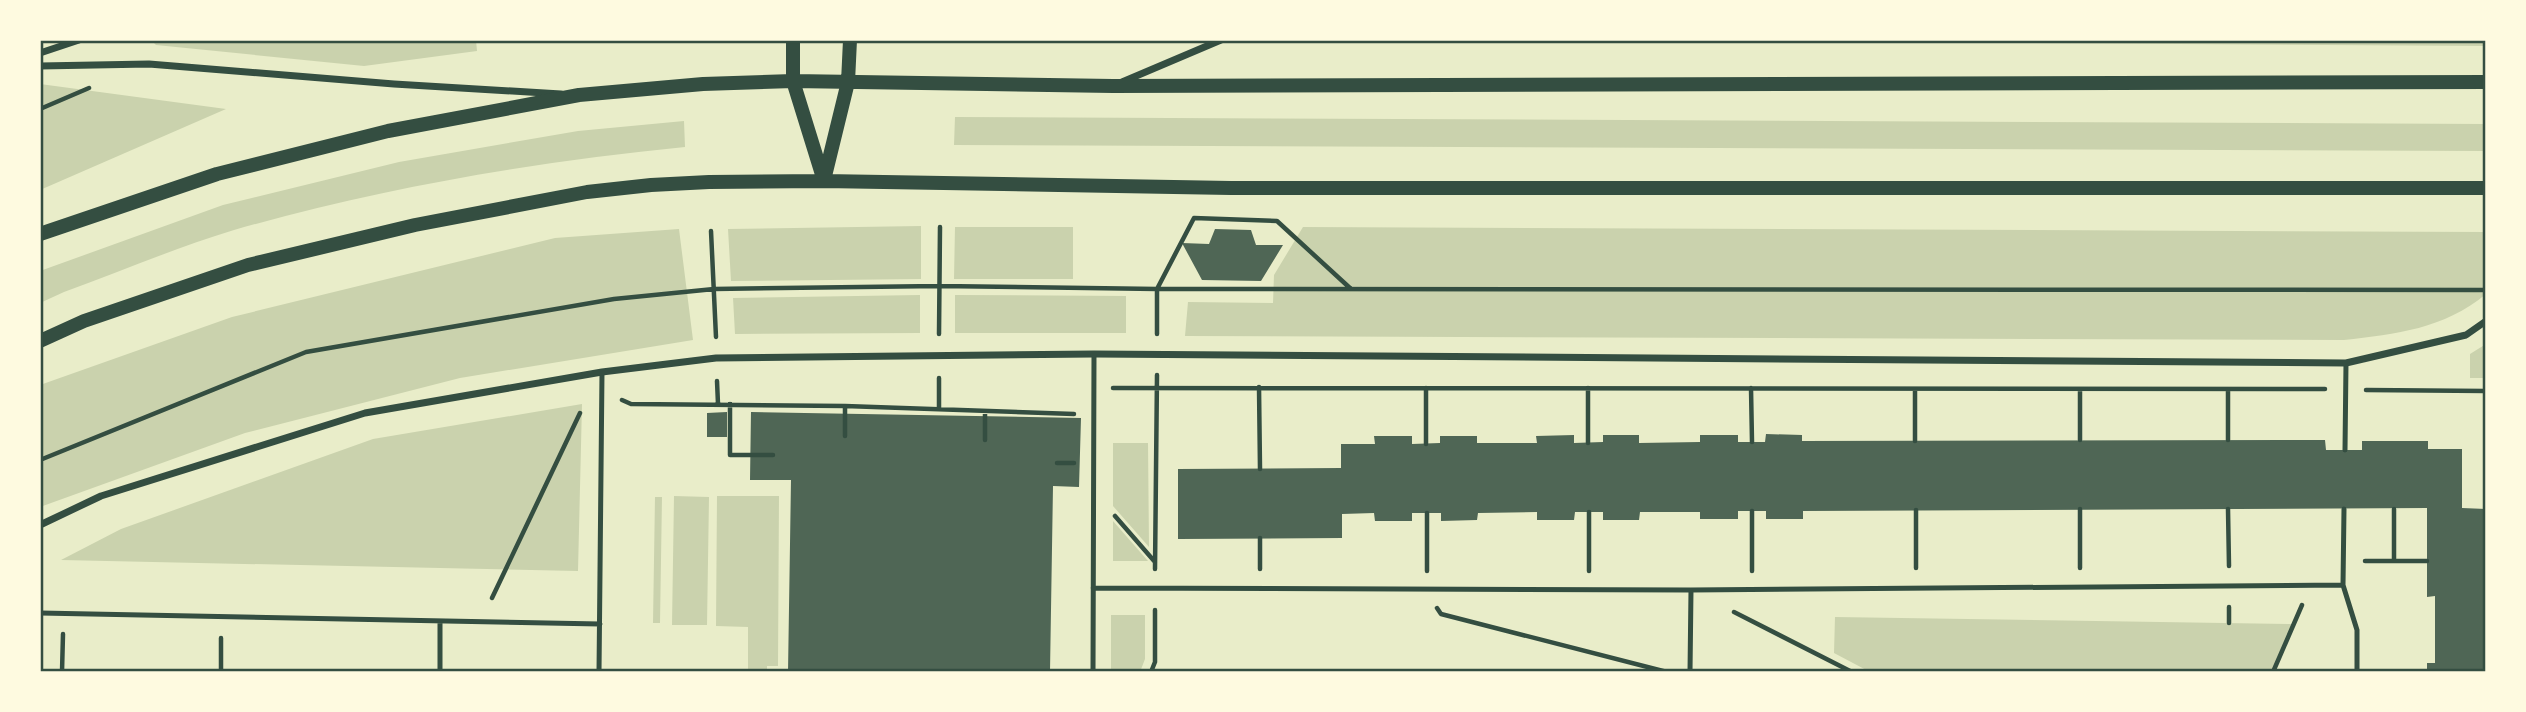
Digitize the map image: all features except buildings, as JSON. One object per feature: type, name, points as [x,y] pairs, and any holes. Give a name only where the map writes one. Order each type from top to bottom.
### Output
[{"type":"main road","points":[[793,40],[793,81],[824,181]]},
{"type":"main road","points":[[824,181],[848,82],[850,40]]},
{"type":"main road","points":[[40,234],[217,174],[388,131],[579,94],[703,84],[793,81],[1113,86],[2486,82]]},
{"type":"main road","points":[[40,341],[84,321],[248,265],[415,225],[587,192],[651,185],[824,181],[1231,188],[2486,188]]},
{"type":"street","points":[[40,53],[79,40]]},
{"type":"street","points":[[1113,86],[1221,40]]},
{"type":"street","points":[[40,66],[149,64],[394,84],[579,94]]},
{"type":"street","points":[[40,525],[101,496],[365,413],[602,372],[716,358],[1094,354],[2346,363],[2466,335],[2486,321]]},
{"type":"lane","points":[[1093,672],[1094,354]]},
{"type":"lane","points":[[2344,450],[2346,363]]},
{"type":"lane","points":[[599,672],[602,372]]},
{"type":"lane","points":[[2344,509],[2343,585],[2357,630],[2357,672]]},
{"type":"lane","points":[[1093,588],[1691,590],[2343,585]]},
{"type":"lane","points":[[1690,672],[1691,590]]},
{"type":"lane","points":[[40,613],[600,624]]},
{"type":"lane","points":[[440,621],[440,672]]},
{"type":"path","points":[[1157,335],[1157,289],[1194,218],[1277,221],[1351,289]]},
{"type":"path","points":[[939,409],[940,227]]},
{"type":"path","points":[[712,231],[718,404]]},
{"type":"path","points":[[40,460],[306,352],[614,299],[714,289],[939,286],[1157,289],[2486,290]]},
{"type":"path","points":[[1151,672],[1155,663],[1157,374]]},
{"type":"path","points":[[1157,387],[2486,391]]},
{"type":"path","points":[[1259,387],[1260,469]]},
{"type":"path","points":[[1426,388],[1426,444]]},
{"type":"path","points":[[1588,388],[1588,443]]},
{"type":"path","points":[[1751,388],[1752,442]]},
{"type":"path","points":[[1915,389],[1915,441]]},
{"type":"path","points":[[2080,389],[2080,440]]},
{"type":"path","points":[[2228,389],[2228,440]]},
{"type":"path","points":[[492,598],[589,394],[602,391],[631,404],[845,406],[1086,414]]},
{"type":"path","points":[[730,404],[730,455],[773,456]]},
{"type":"path","points":[[845,406],[845,436]]},
{"type":"path","points":[[985,411],[985,440]]},
{"type":"path","points":[[1057,463],[1080,463]]},
{"type":"path","points":[[1094,492],[1156,562]]},
{"type":"path","points":[[2080,509],[2080,587]]},
{"type":"path","points":[[2228,509],[2229,586]]},
{"type":"path","points":[[2394,509],[2394,561]]},
{"type":"path","points":[[1916,510],[1916,588]]},
{"type":"path","points":[[1589,512],[1589,589]]},
{"type":"path","points":[[1752,512],[1752,589]]},
{"type":"path","points":[[1427,513],[1427,589],[1441,614],[1667,672]]},
{"type":"path","points":[[1260,538],[1260,588]]},
{"type":"path","points":[[2344,561],[2427,561]]},
{"type":"path","points":[[2273,672],[2310,586]]},
{"type":"path","points":[[1691,590],[1852,672]]},
{"type":"path","points":[[62,672],[64,613]]},
{"type":"path","points":[[221,672],[222,616]]},
{"type":"green space","points":[[151,40],[476,40],[477,51],[364,66],[156,45]]},
{"type":"green space","points":[[1555,40],[2486,40],[2486,46]]},
{"type":"green space","points":[[40,84],[226,109],[40,190]]},
{"type":"green space","points":[[955,117],[2486,124],[2486,151],[954,145]]},
{"type":"green space","points":[[684,121],[685,147],[514,169],[345,201],[213,237],[40,303],[40,271],[223,205],[399,162],[578,131]]},
{"type":"green space","points":[[921,226],[921,279],[731,281],[728,229]]},
{"type":"green space","points":[[955,227],[1073,227],[1073,279],[954,279]]},
{"type":"green space","points":[[1303,227],[2486,232],[2486,294],[2453,315],[2419,328],[2344,340],[1185,336],[1188,302],[1273,303],[1274,275]]},
{"type":"green space","points":[[679,229],[693,340],[460,378],[245,433],[40,507],[40,385],[232,317],[555,238]]},
{"type":"green space","points":[[920,295],[920,333],[735,334],[733,298]]},
{"type":"green space","points":[[955,295],[1126,296],[1126,333],[955,333]]},
{"type":"green space","points":[[2486,344],[2486,378],[2470,378],[2470,354]]},
{"type":"green space","points":[[582,404],[578,571],[61,560],[121,529],[373,439]]},
{"type":"green space","points":[[1113,443],[1148,443],[1149,547],[1113,506]]},
{"type":"green space","points":[[674,496],[709,497],[707,625],[672,625]]},
{"type":"green space","points":[[717,496],[779,496],[778,666],[767,666],[767,672],[748,672],[748,627],[716,626]]},
{"type":"green space","points":[[655,497],[662,497],[660,623],[653,623]]},
{"type":"green space","points":[[1113,521],[1148,561],[1113,561]]},
{"type":"green space","points":[[1111,615],[1145,615],[1145,659],[1140,672],[1111,672]]},
{"type":"green space","points":[[1835,617],[2294,624],[2273,672],[1870,672],[1834,653]]}]
